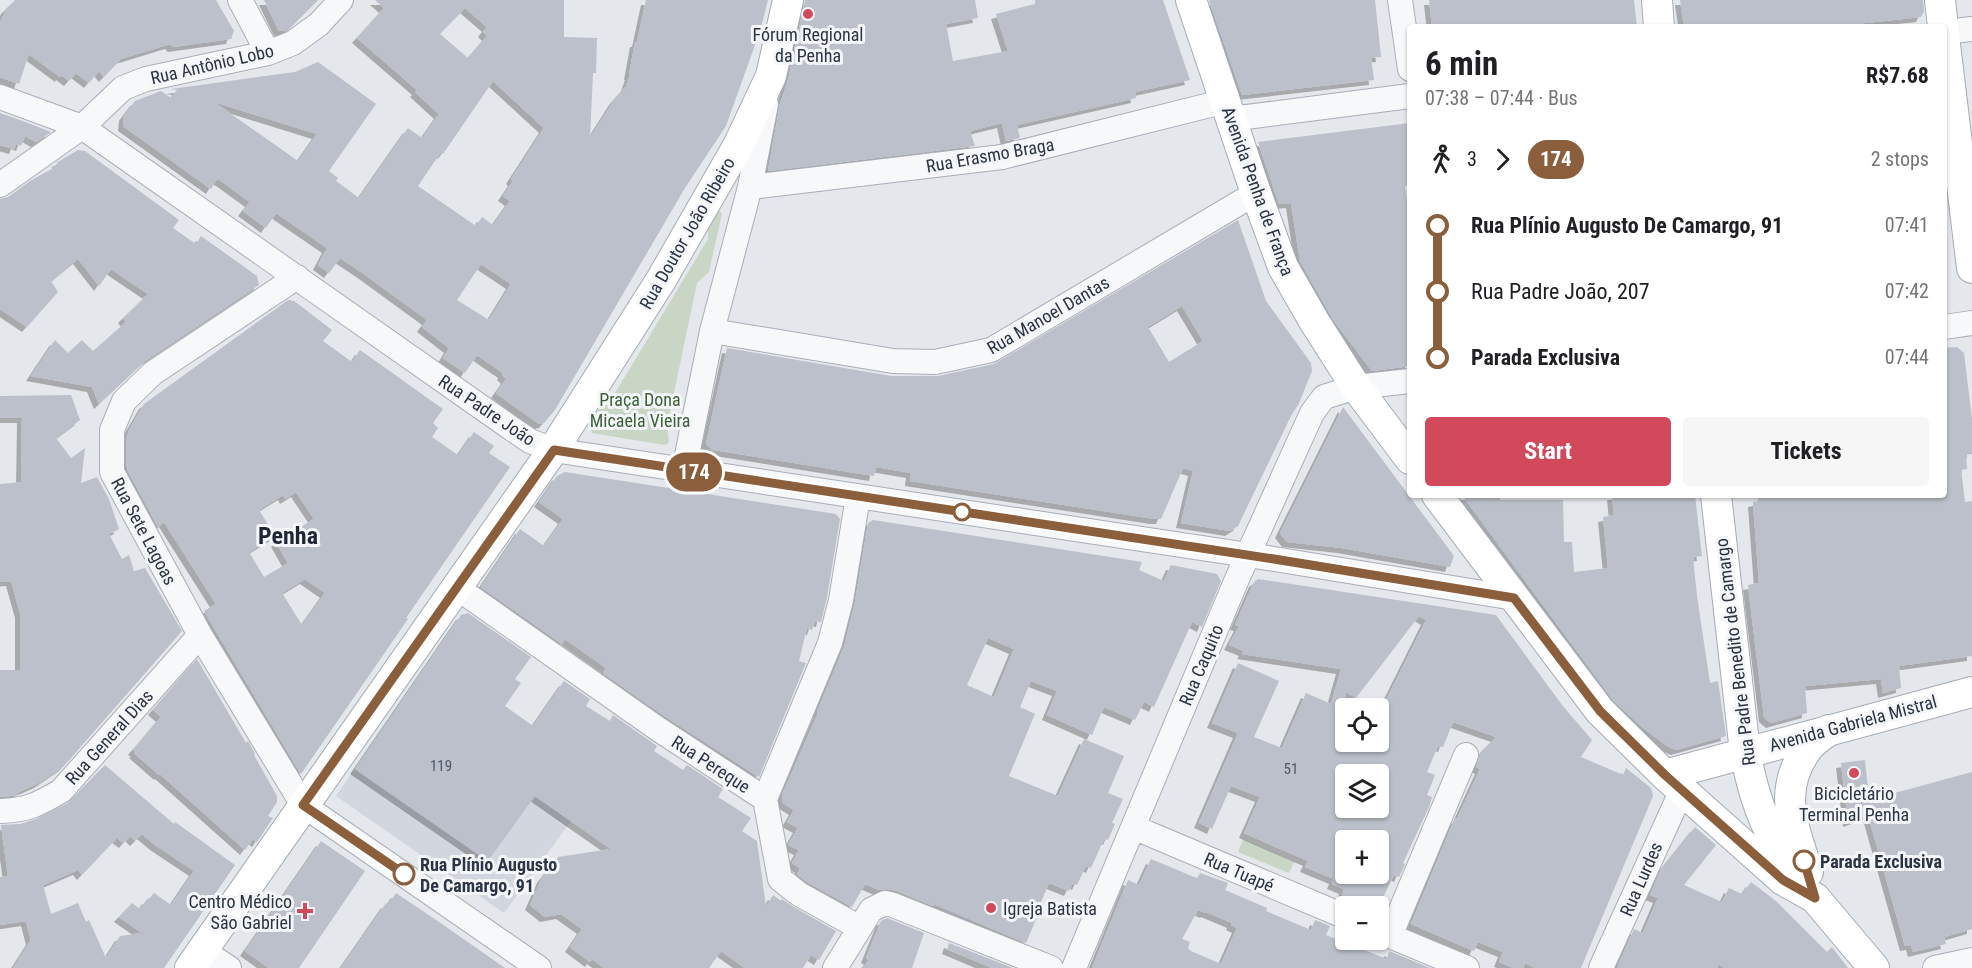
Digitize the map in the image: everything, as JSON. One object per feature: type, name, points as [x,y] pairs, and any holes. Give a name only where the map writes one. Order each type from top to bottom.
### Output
[{"type":"main road","name":"Rua Doutor João Ribeiro","points":[[196,959],[554,450],[697,220],[738,146],[771,76],[788,0]]},
{"type":"main road","name":"Avenida Penha de França","points":[[1191,0],[1283,267],[1356,387],[1407,455]]},
{"type":"main road","points":[[1657,0],[1659,24]]},
{"type":"main road","points":[[1940,0],[1943,24]]},
{"type":"main road","points":[[1947,59],[1972,268]]},
{"type":"main road","points":[[1439,498],[1600,711],[1674,782],[1783,880],[1815,898]]},
{"type":"main road","name":"Rua Padre Benedito de Camargo","points":[[1716,498],[1745,752],[1749,777],[1764,822],[1785,860],[1874,968]]},
{"type":"main road","name":"Avenida Gabriela Mistral","points":[[1674,782],[1745,752],[1972,692]]},
{"type":"main road","points":[[1815,898],[1793,826],[1789,806],[1791,784],[1797,767],[1809,747],[1831,729]]},
{"type":"street","points":[[240,0],[268,53]]},
{"type":"street","name":"Rua Antônio Lobo","points":[[0,185],[82,127],[123,88],[146,79],[268,53],[293,43],[319,24],[341,0]]},
{"type":"street","points":[[1400,0],[1407,48]]},
{"type":"street","points":[[1947,33],[1972,29]]},
{"type":"street","points":[[684,470],[712,331],[750,187],[771,76]]},
{"type":"street","name":"Rua Erasmo Braga","points":[[750,187],[1002,157],[1228,110],[1407,96]]},
{"type":"street","name":"Rua Padre João","points":[[0,97],[82,127],[507,426],[530,441],[554,450],[1248,555],[1514,598]]},
{"type":"street","name":"Rua Manoel Dantas","points":[[712,331],[893,361],[935,362],[991,350],[1256,193]]},
{"type":"street","name":"Rua Sete Lagoas","points":[[297,278],[153,373],[124,401],[112,430],[112,472],[200,635],[303,805]]},
{"type":"street","points":[[1947,327],[1972,323]]},
{"type":"street","name":"Rua Caquito","points":[[1074,968],[1248,555],[1312,412],[1324,397],[1356,387],[1407,381]]},
{"type":"street","name":"Rua Pereque","points":[[456,587],[649,722],[765,799],[830,643],[841,600],[858,497]]},
{"type":"street","name":"Rua General Dias","points":[[0,811],[22,810],[40,804],[61,791],[200,635]]},
{"type":"street","points":[[1389,923],[1466,755]]},
{"type":"street","name":"Rua Lurdes","points":[[1601,968],[1674,782]]},
{"type":"street","points":[[765,799],[780,879],[799,894],[860,928]]},
{"type":"street","points":[[303,805],[539,968]]},
{"type":"street","name":"Rua Tuapé","points":[[1133,827],[1335,912]]},
{"type":"street","points":[[835,968],[871,910],[885,903],[893,904],[1050,968]]},
{"type":"street","points":[[1389,936],[1467,968]]},
{"type":"street","points":[[196,959],[229,968]]},
{"type":"street","points":[[1935,968],[1972,960]]},
{"type":"shaded area","points":[[398,706],[501,777],[513,781],[571,821],[504,913],[336,796]]},
{"type":"green space","name":"Praça Dona Micaela Vieira","points":[[719,210],[722,214],[709,272],[697,283],[667,426],[669,443],[665,445],[592,433],[589,424],[595,412],[609,403],[708,239],[708,226]]},
{"type":"green space","points":[[1243,839],[1294,862],[1289,873],[1238,852]]},
{"type":"building","points":[[15,0],[216,0],[234,31],[231,39],[173,47],[170,44],[121,59],[104,77],[99,71],[89,83],[76,73],[69,81],[61,75],[60,77],[29,54],[19,84],[0,77],[0,23],[6,9]]},
{"type":"building","points":[[264,0],[318,0],[292,26],[279,31]]},
{"type":"building","points":[[375,0],[564,0],[564,37],[597,38],[590,138],[614,100],[626,86],[646,0],[768,0],[760,31],[726,126],[685,188],[555,410],[544,423],[539,424],[496,393],[506,379],[503,373],[477,355],[465,373],[443,358],[449,348],[422,327],[427,320],[364,274],[340,258],[329,273],[318,265],[327,248],[276,213],[266,228],[243,211],[250,202],[221,181],[217,179],[211,189],[123,126],[124,116],[135,101],[161,91],[171,98],[177,90],[171,89],[295,72],[318,62],[376,104],[329,171],[338,178],[336,181],[359,198],[408,128],[422,138],[439,114],[415,92],[417,90],[357,38],[384,8]],"holes":[[[465,8],[487,27],[483,32],[487,36],[468,58],[440,34]],[[493,81],[544,128],[511,179],[513,181],[503,196],[510,201],[493,225],[482,217],[476,226],[418,186],[441,152],[443,154]],[[214,102],[317,134],[298,161]],[[481,264],[511,284],[489,320],[457,300]]]},
{"type":"building","points":[[805,0],[975,0],[978,18],[946,24],[953,61],[1008,51],[996,14],[1035,4],[1035,0],[1163,0],[1190,80],[1135,92],[1136,98],[1017,125],[1020,138],[1006,141],[1002,123],[970,131],[975,146],[768,171],[780,104],[788,80]]},
{"type":"building","points":[[1209,0],[1375,0],[1381,57],[1371,58],[1374,80],[1242,95]]},
{"type":"building","points":[[1429,0],[1634,0],[1637,24],[1432,24]]},
{"type":"building","points":[[1680,0],[1923,0],[1924,11],[1921,17],[1856,24],[1684,24]]},
{"type":"building","points":[[0,113],[51,132],[36,142],[25,136],[21,146],[16,144],[14,149],[0,145]]},
{"type":"building","points":[[1407,123],[1407,186],[1405,186],[1407,201],[1407,366],[1372,371],[1334,321],[1300,261],[1291,203],[1279,204],[1258,142]]},
{"type":"building","points":[[78,150],[85,151],[179,220],[173,228],[196,244],[201,236],[257,276],[259,285],[145,361],[99,404],[92,387],[31,376],[55,340],[68,353],[82,340],[93,351],[126,322],[123,318],[148,294],[111,269],[99,286],[78,259],[51,281],[58,292],[27,327],[0,309],[0,199],[8,197],[30,181],[59,165],[56,163]]},
{"type":"building","points":[[1238,220],[1266,301],[1311,363],[1312,371],[1299,403],[1238,526],[1230,531],[1181,523],[1193,471],[1183,468],[1161,519],[1155,519],[910,481],[911,473],[876,467],[874,476],[712,450],[706,444],[727,348],[891,376],[938,376],[994,364]],"holes":[[[1182,306],[1203,341],[1169,362],[1148,327]]]},
{"type":"building","points":[[288,300],[294,301],[332,330],[323,341],[352,362],[360,350],[443,409],[433,423],[438,428],[432,437],[458,455],[474,432],[494,446],[489,453],[510,467],[301,774],[204,611],[216,604],[164,522],[158,527],[128,471],[127,436],[144,404]],"holes":[[[296,492],[314,519],[276,542],[288,563],[264,577],[249,552],[275,536],[259,510],[283,495],[285,499]],[[305,579],[325,593],[302,625],[282,593]]]},
{"type":"building","points":[[1957,347],[1964,353],[1972,419],[1972,454],[1966,455],[1967,469],[1961,470],[1965,502],[1972,501],[1972,656],[1899,666],[1901,688],[1883,693],[1881,679],[1805,686],[1807,713],[1771,723],[1764,717],[1748,585],[1759,583],[1753,502],[1758,501],[1758,498],[1947,498],[1947,348]]},
{"type":"building","points":[[71,395],[80,420],[56,438],[71,458],[85,448],[81,483],[97,477],[109,499],[119,529],[109,534],[122,559],[129,555],[134,571],[145,568],[182,631],[64,766],[39,783],[19,792],[19,795],[0,797],[0,670],[20,670],[20,613],[11,581],[0,582],[0,484],[21,482],[22,418],[0,418],[0,396]]},
{"type":"building","points":[[1343,407],[1407,493],[1407,498],[1411,498],[1454,556],[1450,567],[1342,548],[1287,542],[1280,533]]},
{"type":"building","points":[[565,472],[836,514],[840,519],[821,622],[815,621],[812,630],[807,628],[799,661],[806,663],[759,777],[603,673],[606,668],[565,639],[562,644],[481,587],[520,529],[544,546],[563,519],[539,502],[557,476]]},
{"type":"building","points":[[1464,498],[1563,500],[1564,542],[1572,542],[1574,572],[1608,568],[1603,517],[1614,515],[1612,498],[1695,498],[1702,556],[1693,557],[1697,596],[1710,683],[1718,681],[1726,736],[1676,750],[1642,727],[1613,700]]},
{"type":"building","points":[[873,520],[1142,562],[1139,570],[1164,581],[1171,565],[1217,574],[1221,581],[1202,627],[1192,622],[1154,707],[1144,702],[1135,720],[1104,707],[1092,735],[1047,715],[1057,691],[1031,681],[1020,707],[1035,714],[1009,776],[1058,796],[1084,739],[1124,756],[1108,793],[1123,799],[1112,823],[1115,824],[1108,840],[1104,839],[1091,868],[1087,866],[1085,868],[1077,885],[1073,883],[1069,891],[1049,883],[1026,943],[934,904],[933,906],[897,891],[879,890],[865,884],[852,907],[807,882],[797,874],[800,868],[792,863],[799,850],[788,845],[798,828],[787,822],[794,810],[783,803],[782,795],[844,647],[855,602],[868,523]],"holes":[[[988,638],[1014,649],[994,697],[967,685]]]},
{"type":"building","points":[[1258,579],[1496,615],[1562,705],[1592,740],[1581,757],[1623,775],[1626,768],[1651,788],[1653,796],[1581,968],[1535,968],[1525,963],[1523,968],[1514,968],[1499,962],[1503,952],[1478,942],[1474,951],[1411,924],[1455,818],[1457,819],[1480,769],[1476,767],[1480,753],[1496,737],[1453,722],[1443,747],[1438,746],[1427,772],[1435,775],[1427,795],[1432,797],[1429,807],[1403,863],[1405,864],[1399,877],[1394,875],[1384,896],[1342,895],[1344,889],[1332,884],[1334,879],[1305,867],[1308,861],[1244,833],[1260,797],[1231,786],[1212,829],[1199,823],[1238,733],[1212,723],[1238,663],[1279,681],[1254,737],[1282,748],[1306,693],[1331,704],[1341,669],[1242,654],[1244,651],[1229,645],[1239,626],[1235,625],[1254,582]],"holes":[[[1419,616],[1426,620],[1387,698],[1389,698],[1389,752],[1335,752],[1335,698],[1346,698],[1346,692],[1356,698]]]},
{"type":"building","points":[[468,613],[531,657],[515,679],[521,683],[505,706],[533,726],[564,681],[590,699],[586,706],[610,721],[613,715],[657,746],[654,751],[683,770],[687,765],[723,789],[718,797],[751,818],[742,831],[757,841],[766,907],[773,895],[836,931],[819,960],[811,955],[803,968],[745,968],[721,951],[709,968],[604,968],[592,959],[590,962],[570,947],[582,929],[561,914],[545,917],[530,905],[542,878],[558,857],[611,849],[535,796],[488,861],[355,769],[461,615]]},
{"type":"building","points":[[197,659],[246,743],[248,741],[277,796],[277,802],[268,816],[273,818],[257,842],[253,839],[245,850],[133,750],[161,717],[153,710]]},
{"type":"building","points":[[1865,760],[1869,800],[1972,772],[1972,929],[1944,937],[1946,944],[1913,952],[1911,945],[1905,946],[1868,815],[1848,822],[1841,763]]},
{"type":"building","points":[[105,765],[174,824],[175,822],[235,865],[164,968],[13,968],[31,940],[26,921],[0,925],[0,877],[8,876],[1,825],[20,824],[36,819],[68,803]],"holes":[[[142,834],[194,871],[171,905],[154,893],[140,909],[132,903],[119,917],[142,933],[120,936],[106,958],[89,920],[86,922],[78,903],[51,914],[43,885],[78,870],[82,875],[117,838],[124,843],[130,836],[135,841]]]},
{"type":"building","points":[[1695,827],[1716,845],[1684,885],[1722,902],[1729,888],[1742,894],[1751,882],[1776,901],[1827,952],[1832,947],[1848,968],[1725,968],[1718,964],[1717,968],[1617,968],[1634,929],[1643,933],[1658,898],[1650,895],[1661,870]]},
{"type":"building","name":"Centro Médico São Gabriel","points":[[321,841],[365,871],[299,968],[269,968],[245,951]]},
{"type":"building","points":[[1151,859],[1197,878],[1200,873],[1228,883],[1225,890],[1311,930],[1315,920],[1330,926],[1326,935],[1335,939],[1335,950],[1364,950],[1387,959],[1389,951],[1430,968],[1092,968],[1128,880],[1139,885]],"holes":[[[1198,910],[1232,923],[1231,925],[1237,928],[1221,964],[1191,951],[1188,948],[1190,942],[1182,939]]]},
{"type":"building","points":[[396,893],[505,968],[341,968],[386,903],[388,905]]},
{"type":"building","points":[[887,918],[924,933],[912,968],[863,968],[869,960],[866,958],[881,921]]},
{"type":"building","points":[[949,943],[1013,968],[992,968],[947,949]]},
{"type":"bus line","name":"174","points":[[404,874],[303,805],[554,450],[1274,559],[1514,598],[1600,711],[1665,775],[1783,880],[1815,898],[1804,861]]},
{"type":"place","name":"Fórum Regional da Penha","points":[[808,14]]},
{"type":"place","name":"Bicicletário Terminal Penha","points":[[1854,773]]},
{"type":"place","name":"Parada Exclusiva","points":[[1804,861]]},
{"type":"place","name":"Rua Plínio Augusto De Camargo, 91","points":[[404,874]]},
{"type":"place","name":"Igreja Batista","points":[[991,908]]},
{"type":"place","name":"Centro Médico São Gabriel","points":[[305,911]]},
{"type":"district","name":"Penha","points":[[288,536]]}]
